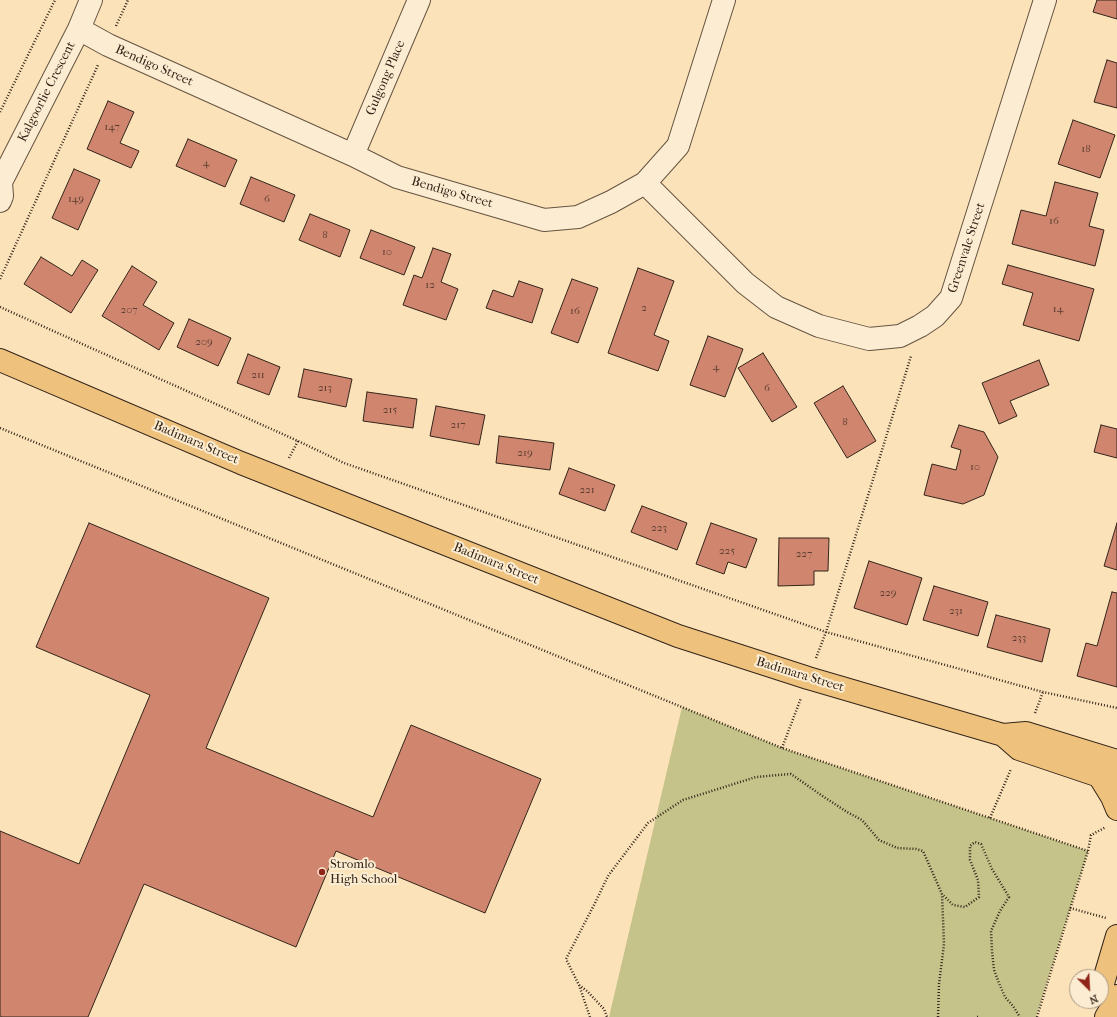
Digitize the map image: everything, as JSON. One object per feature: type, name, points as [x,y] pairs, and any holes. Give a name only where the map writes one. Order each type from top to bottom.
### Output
[{"type":"main road","name":"Badimara Street","points":[[0,359],[217,453],[678,636],[808,678],[1003,735],[1026,733],[1111,766]]},
{"type":"main road","points":[[1111,766],[1112,797],[1117,808]]},
{"type":"main road","points":[[1105,969],[1114,927]]},
{"type":"main road","points":[[1106,1017],[1117,996]]},
{"type":"street","name":"Kalgoorlie Crescent","points":[[0,189],[79,29],[91,0]]},
{"type":"street","name":"Gulgong Place","points":[[353,155],[419,0]]},
{"type":"street","name":"Bendigo Street","points":[[79,29],[108,45],[353,155],[397,177],[544,220],[578,217],[611,202],[645,183],[678,146],[724,0]]},
{"type":"street","name":"Greenvale Street","points":[[645,183],[745,284],[776,307],[819,326],[869,339],[900,336],[920,326],[935,316],[951,298],[1044,0]]},
{"type":"path","points":[[0,112],[55,0]]},
{"type":"path","points":[[0,279],[128,0]]},
{"type":"path","points":[[0,307],[344,463],[826,632],[1043,692],[1117,708]]},
{"type":"path","points":[[782,748],[826,632],[920,326]]},
{"type":"path","points":[[0,428],[782,748],[1088,851]]},
{"type":"path","points":[[288,459],[298,441]]},
{"type":"path","points":[[590,1017],[579,985],[566,959],[608,876],[648,823],[683,800],[756,777],[791,774],[847,812],[862,820],[879,840],[897,848],[923,851],[942,894],[944,944],[939,984],[938,1017]]},
{"type":"path","points":[[1037,1017],[1088,851],[1091,835]]},
{"type":"path","points":[[942,894],[953,904],[965,908],[979,897],[978,880],[970,860],[970,846],[975,842],[981,844],[992,869],[1009,897],[990,930],[994,970],[1005,997],[1020,1017]]},
{"type":"path","points":[[1070,908],[1114,927]]},
{"type":"path","points":[[579,985],[587,991],[604,1009],[607,1017]]},
{"type":"shaded area","points":[[682,707],[782,748],[1088,851],[1036,1017],[609,1017]]},
{"type":"building","points":[[1097,0],[1117,0],[1117,19],[1093,12]]},
{"type":"building","points":[[1107,60],[1117,63],[1117,108],[1094,102]]},
{"type":"building","points":[[108,101],[134,112],[120,143],[139,151],[131,168],[87,149]]},
{"type":"building","points":[[1073,120],[1115,135],[1100,178],[1058,164]]},
{"type":"building","points":[[188,139],[237,160],[225,187],[176,166]]},
{"type":"building","points":[[74,169],[100,180],[78,230],[52,218]]},
{"type":"building","points":[[251,177],[295,195],[284,222],[240,204]]},
{"type":"building","points":[[1055,182],[1098,193],[1089,226],[1104,230],[1095,266],[1012,244],[1021,210],[1046,216]]},
{"type":"building","points":[[310,214],[350,230],[340,257],[299,240]]},
{"type":"building","points":[[371,230],[415,247],[404,275],[360,258]]},
{"type":"building","points":[[433,248],[451,254],[441,282],[458,289],[446,320],[403,305],[414,275],[422,278]]},
{"type":"building","points":[[41,257],[72,276],[82,260],[98,270],[71,313],[24,284]]},
{"type":"building","points":[[1008,265],[1094,289],[1079,341],[1023,325],[1033,293],[1002,284]]},
{"type":"building","points":[[132,266],[157,282],[143,305],[174,323],[159,350],[102,316]]},
{"type":"building","points":[[638,268],[674,281],[654,335],[669,341],[658,371],[608,353]]},
{"type":"building","points":[[572,279],[598,288],[578,343],[551,333]]},
{"type":"building","points":[[519,281],[543,289],[532,323],[486,308],[493,290],[513,297]]},
{"type":"building","points":[[189,319],[231,338],[218,366],[177,347]]},
{"type":"building","points":[[708,336],[743,349],[725,397],[690,385]]},
{"type":"building","points":[[763,353],[797,407],[772,422],[738,368]]},
{"type":"building","points":[[248,354],[280,367],[269,395],[237,383]]},
{"type":"building","points":[[1039,360],[1049,385],[1010,401],[1017,416],[999,424],[982,383]]},
{"type":"building","points":[[304,369],[352,379],[346,407],[298,397]]},
{"type":"building","points":[[843,386],[876,441],[847,458],[814,403]]},
{"type":"building","points":[[367,392],[417,399],[413,428],[363,421]]},
{"type":"building","points":[[436,406],[485,415],[479,445],[430,436]]},
{"type":"building","points":[[959,425],[984,432],[998,457],[984,495],[963,504],[924,495],[932,464],[956,470],[961,450],[951,447]]},
{"type":"building","points":[[1101,425],[1117,429],[1117,458],[1094,452]]},
{"type":"building","points":[[499,436],[554,443],[550,470],[496,463]]},
{"type":"building","points":[[569,468],[615,485],[605,511],[559,494]]},
{"type":"building","points":[[642,506],[687,523],[677,550],[631,532]]},
{"type":"building","points":[[89,523],[269,598],[206,748],[373,817],[411,725],[541,779],[485,913],[336,851],[296,947],[144,884],[88,1017],[0,1016],[0,831],[79,864],[150,695],[36,647]]},
{"type":"building","points":[[711,523],[757,539],[746,568],[728,562],[724,574],[696,564]]},
{"type":"building","points":[[1117,523],[1117,570],[1104,566]]},
{"type":"building","points":[[779,538],[829,538],[828,571],[814,571],[814,585],[778,586]]},
{"type":"building","points":[[869,561],[922,578],[907,625],[854,608]]},
{"type":"building","points":[[934,586],[988,602],[978,636],[923,620]]},
{"type":"building","points":[[1112,592],[1117,593],[1117,687],[1077,676],[1086,643],[1097,646]]},
{"type":"building","points":[[996,615],[1050,629],[1042,662],[987,647]]},
{"type":"place","name":"Stromlo High School","points":[[322,872]]}]
